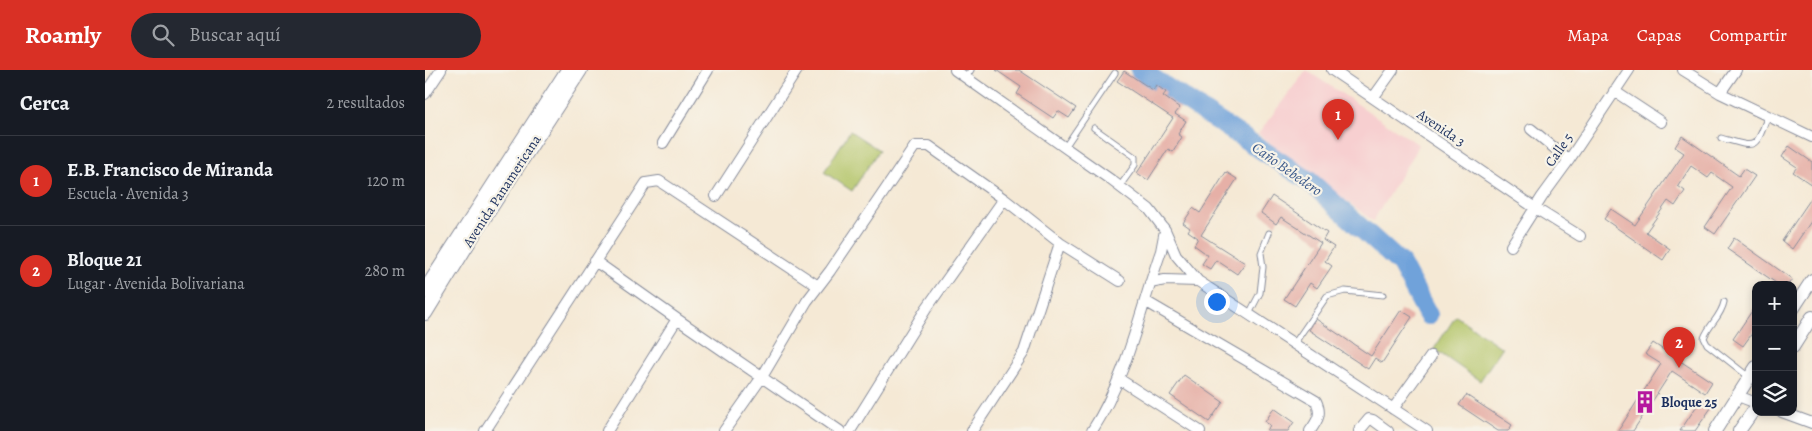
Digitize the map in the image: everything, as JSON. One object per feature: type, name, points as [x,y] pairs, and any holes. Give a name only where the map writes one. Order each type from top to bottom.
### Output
[{"type":"main road","name":"Avenida Panamericana","points":[[425,291],[568,70]]},
{"type":"main road","name":"Avenida Panamericana","points":[[425,312],[580,70]]},
{"type":"street","points":[[425,94],[441,70]]},
{"type":"street","points":[[663,143],[708,70]]},
{"type":"street","points":[[716,196],[797,70]]},
{"type":"street","points":[[955,70],[968,74],[1149,209],[1165,230],[1177,255],[1198,281],[1427,431]]},
{"type":"street","name":"Avenida 3","points":[[1332,70],[1535,208],[1580,236]]},
{"type":"street","points":[[1373,98],[1393,70]]},
{"type":"street","name":"Calle 5","points":[[1511,246],[1629,70]]},
{"type":"street","points":[[1683,70],[1720,93],[1812,137]]},
{"type":"street","points":[[1720,93],[1736,70]]},
{"type":"street","points":[[1614,91],[1661,122]]},
{"type":"street","points":[[1531,129],[1569,160]]},
{"type":"street","points":[[724,431],[762,377],[818,286],[915,146],[929,146],[1004,198],[1060,243],[1120,281]]},
{"type":"street","points":[[485,431],[646,183],[659,180],[818,286]]},
{"type":"street","points":[[850,431],[926,309],[1004,198]]},
{"type":"street","points":[[1093,431],[1104,413],[1119,379],[1161,251],[1165,230]]},
{"type":"street","points":[[972,431],[1024,352],[1060,243]]},
{"type":"street","points":[[595,261],[840,431]]},
{"type":"street","points":[[1150,283],[1165,280],[1198,281]]},
{"type":"street","points":[[1797,303],[1812,280]]},
{"type":"street","points":[[1145,301],[1317,401],[1320,409],[1318,420],[1310,431]]},
{"type":"street","points":[[1797,341],[1812,317]]},
{"type":"street","points":[[607,431],[677,319]]},
{"type":"street","points":[[1393,409],[1431,356]]},
{"type":"street","points":[[1715,431],[1752,372]]},
{"type":"street","points":[[1119,379],[1200,431]]},
{"type":"street","points":[[1738,396],[1752,403]]},
{"type":"street","points":[[1739,431],[1752,411]]},
{"type":"street","points":[[1794,416],[1812,422]]},
{"type":"street","points":[[1359,431],[1369,419],[1388,431]]},
{"type":"lane","points":[[1065,147],[1115,73]]},
{"type":"lane","points":[[1721,138],[1747,146],[1753,144],[1759,139],[1768,115]]},
{"type":"lane","points":[[1094,128],[1135,157],[1135,165],[1120,186]]},
{"type":"lane","points":[[1249,314],[1260,293],[1263,267],[1261,254],[1269,233]]},
{"type":"lane","points":[[1294,344],[1310,318],[1327,296],[1345,291],[1383,295]]},
{"type":"lane","points":[[1723,302],[1722,312],[1706,332],[1704,338],[1707,344],[1752,372]]},
{"type":"shaded area","points":[[1306,70],[1419,145],[1373,221],[1258,134]]},
{"type":"green space","points":[[850,131],[879,150],[852,191],[824,172]]},
{"type":"green space","points":[[1456,316],[1502,348],[1480,381],[1434,349]]},
{"type":"building","points":[[996,70],[1019,70],[1076,108],[1069,118],[1058,111],[1053,118],[1017,94],[1021,87]]},
{"type":"building","points":[[1124,71],[1153,90],[1156,85],[1166,92],[1163,96],[1180,108],[1175,114],[1186,121],[1178,134],[1182,137],[1173,152],[1168,149],[1148,180],[1137,173],[1173,118],[1117,81]]},
{"type":"building","points":[[1682,136],[1739,176],[1744,169],[1755,176],[1715,234],[1705,227],[1732,187],[1712,173],[1708,178],[1691,166],[1678,186],[1685,191],[1675,206],[1668,201],[1646,232],[1670,249],[1663,260],[1604,219],[1611,209],[1635,225],[1684,153],[1675,147]]},
{"type":"building","points":[[1789,146],[1812,162],[1812,185],[1793,172],[1797,167],[1782,157]]},
{"type":"building","points":[[1226,172],[1237,179],[1201,235],[1245,263],[1237,274],[1216,260],[1210,269],[1202,264],[1208,255],[1194,245],[1198,238],[1188,231],[1190,228],[1183,223],[1193,208],[1200,213]]},
{"type":"building","points":[[1272,196],[1327,233],[1323,240],[1334,247],[1325,261],[1332,266],[1317,288],[1310,283],[1295,306],[1284,299],[1321,243],[1281,217],[1276,224],[1261,213]]},
{"type":"building","points":[[1812,197],[1812,220],[1792,249],[1782,241]]},
{"type":"building","points":[[1734,238],[1792,279],[1791,281],[1773,281],[1727,249]]},
{"type":"building","points":[[1401,310],[1412,317],[1382,363],[1375,358],[1368,369],[1309,330],[1316,319],[1371,356]]},
{"type":"building","points":[[1752,311],[1752,334],[1743,346],[1733,339]]},
{"type":"building","points":[[1653,343],[1712,382],[1705,393],[1672,371],[1633,431],[1618,431],[1661,364],[1645,354]]},
{"type":"building","points":[[1184,375],[1223,402],[1209,422],[1170,395]]},
{"type":"building","points":[[1466,395],[1512,425],[1508,431],[1498,431],[1459,405]]},
{"type":"building","points":[[1700,401],[1711,408],[1695,431],[1680,431]]},
{"type":"building","points":[[1274,408],[1294,422],[1288,431],[1267,431],[1270,425],[1265,422]]},
{"type":"waterway","name":"Caño Bebedero","points":[[1140,70],[1309,181],[1401,264],[1428,315]]},
{"type":"place","name":"E.B. Francisco de Miranda","points":[[1338,140]]},
{"type":"place","name":"Bloque 21","points":[[1679,368]]},
{"type":"place","name":"Bloque 25","points":[[1645,402]]}]
